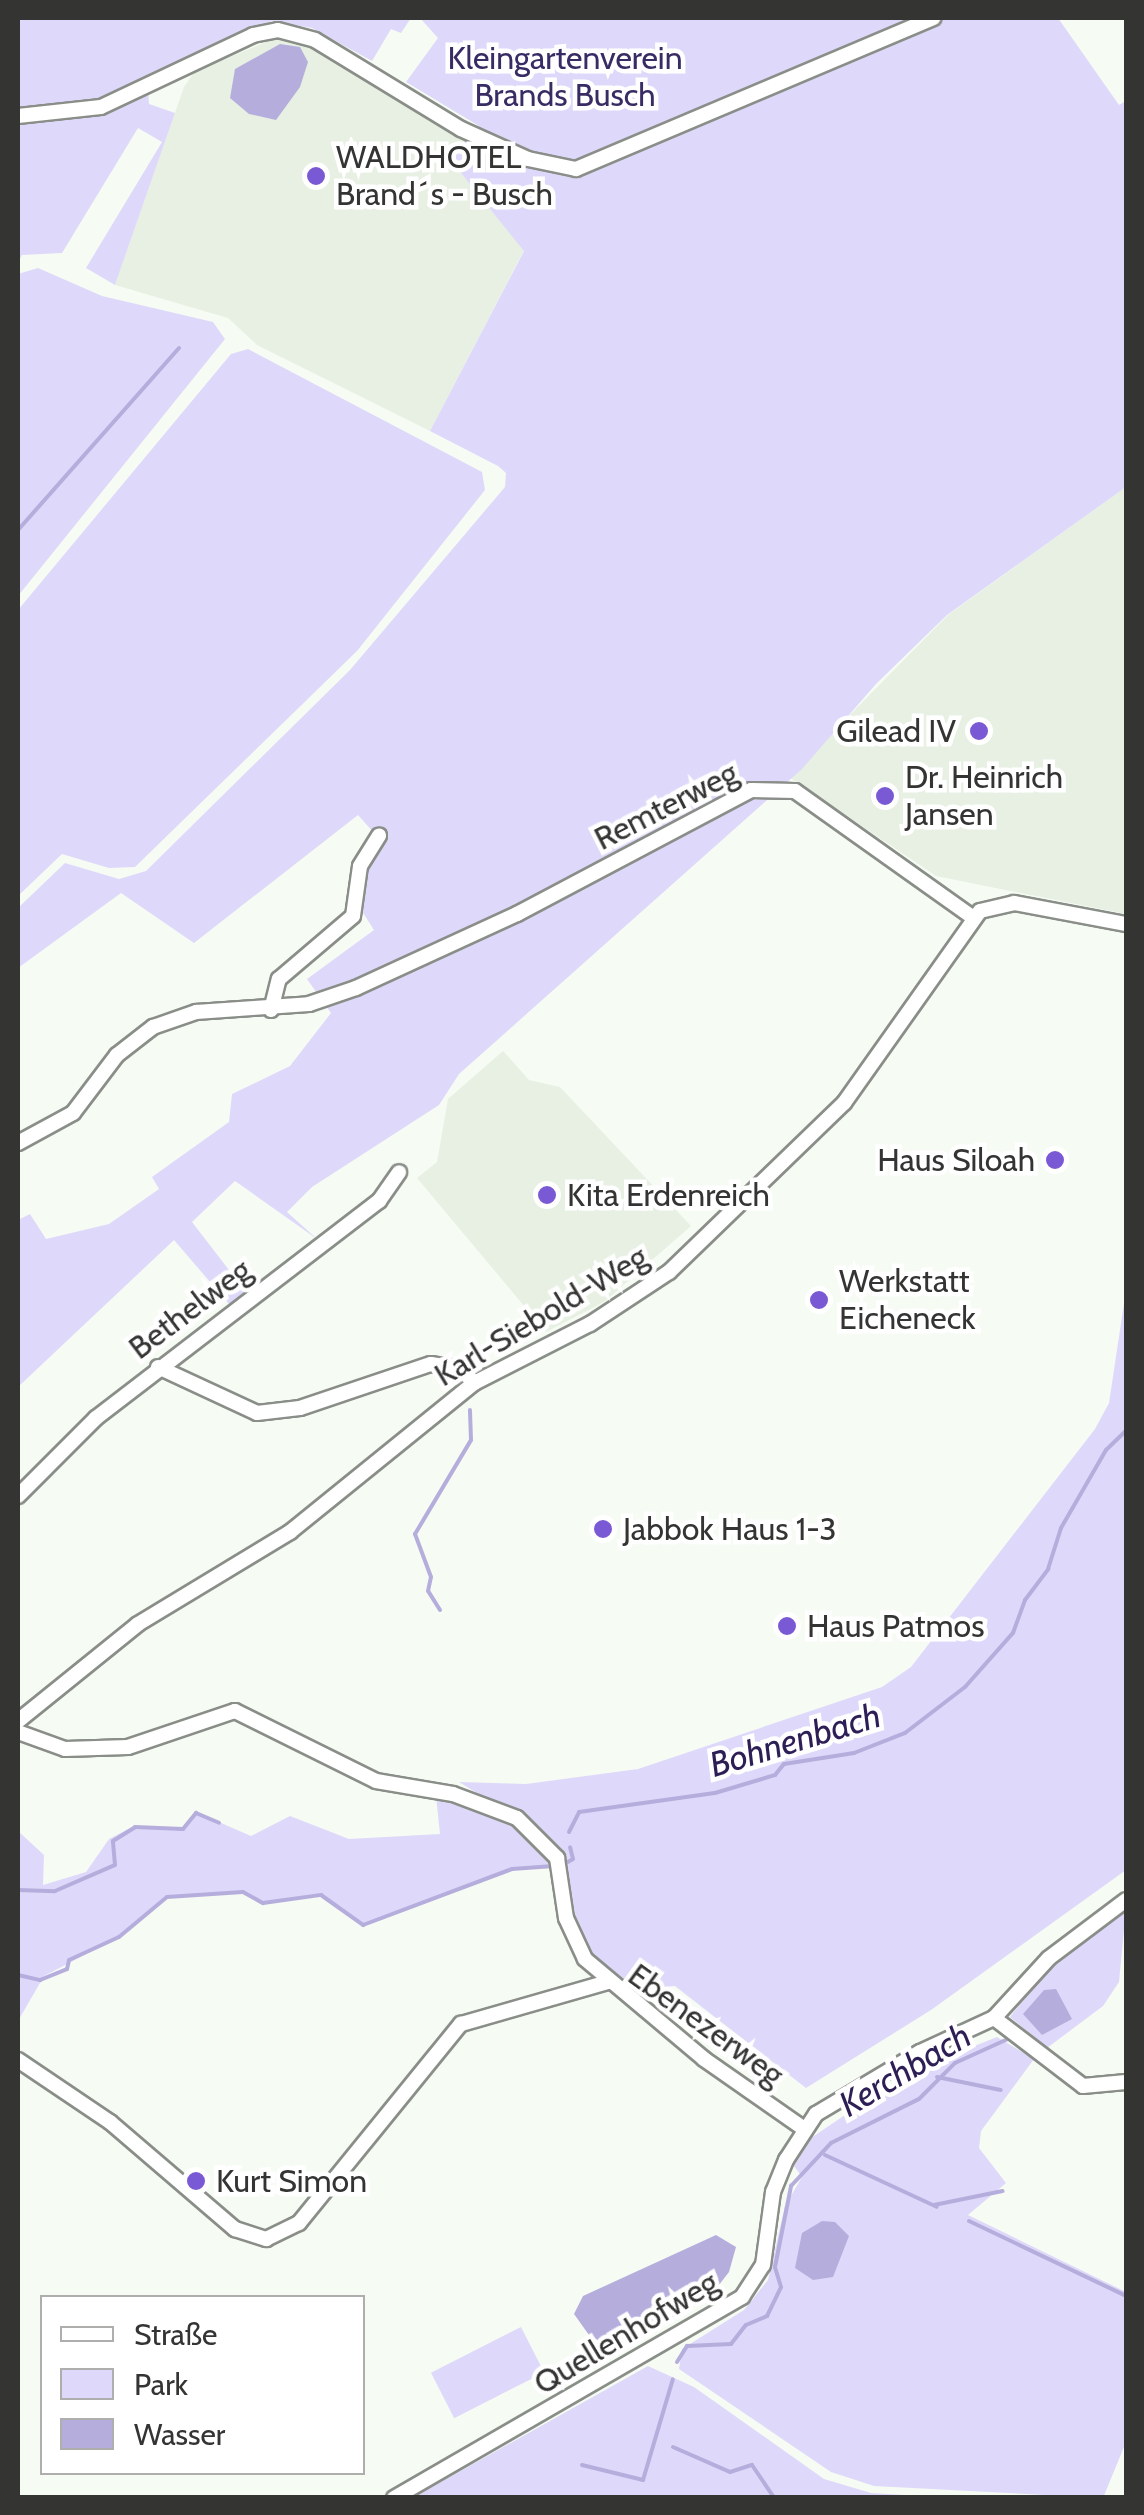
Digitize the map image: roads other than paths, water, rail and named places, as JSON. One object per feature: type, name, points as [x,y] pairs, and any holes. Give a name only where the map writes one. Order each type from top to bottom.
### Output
[{"type":"street","points":[[18,116],[101,106],[253,35],[289,31],[461,129],[528,159],[576,169],[933,18]]},
{"type":"street","name":"Remterweg","points":[[18,1143],[73,1113],[117,1056],[153,1027],[196,1012],[270,1010],[326,999],[451,946],[768,787],[795,791],[974,918]]},
{"type":"street","points":[[270,1010],[279,979],[353,916],[360,866],[380,836]]},
{"type":"street","points":[[974,918],[990,905],[1014,903],[1126,924]]},
{"type":"street","name":"Karl-Siebold-Weg","points":[[18,1721],[138,1624],[290,1532],[474,1382],[590,1324],[669,1272],[844,1103],[974,918]]},
{"type":"street","name":"Bethelweg","points":[[18,1496],[158,1367],[379,1200],[399,1172]]},
{"type":"street","points":[[158,1367],[257,1413],[300,1408],[432,1364],[461,1369],[474,1382]]},
{"type":"street","points":[[18,1732],[64,1748],[128,1748],[235,1711],[376,1781],[452,1794],[504,1811],[553,1851],[577,1949],[607,1982]]},
{"type":"street","name":"Quellenhofweg","points":[[394,2498],[628,2368],[751,2289],[763,2264],[773,2192],[803,2128],[837,2099],[994,2018],[1049,1958],[1126,1900]]},
{"type":"street","name":"Ebenezerweg","points":[[18,2060],[104,2117],[235,2230],[266,2239],[299,2223],[461,2024],[607,1982],[803,2128]]},
{"type":"street","points":[[994,2018],[1083,2086],[1126,2082]]},
{"type":"water","points":[[280,44],[300,47],[308,62],[300,87],[276,120],[249,114],[230,98],[235,69]]},
{"type":"water","points":[[1056,1989],[1072,2019],[1042,2035],[1023,2014],[1044,1990]]},
{"type":"water","points":[[822,2221],[835,2222],[849,2236],[833,2277],[813,2280],[795,2268],[802,2233]]},
{"type":"water","points":[[716,2235],[736,2247],[729,2272],[715,2290],[658,2327],[613,2349],[589,2335],[574,2314],[583,2296]]},
{"type":"waterway","points":[[18,530],[179,348]]},
{"type":"waterway","name":"Bohnenbach","points":[[440,1610],[428,1591],[431,1577],[415,1534],[471,1440],[470,1410]]},
{"type":"waterway","name":"Bohnenbach","points":[[569,1832],[579,1812],[715,1793],[775,1775],[784,1764],[854,1753],[905,1733],[965,1687],[1013,1633],[1025,1600],[1048,1569],[1061,1528],[1106,1450],[1126,1431]]},
{"type":"waterway","name":"Bohnenbach","points":[[18,1890],[55,1891],[115,1865],[113,1841],[135,1827],[183,1829],[196,1813],[219,1823]]},
{"type":"waterway","name":"Bohnenbach","points":[[564,1864],[573,1859],[570,1847]]},
{"type":"waterway","name":"Bohnenbach","points":[[18,1975],[40,1980],[67,1969],[69,1960],[119,1937],[167,1897],[243,1892],[263,1903],[321,1895],[363,1925],[512,1869],[554,1866]]},
{"type":"waterway","name":"Kerchbach","points":[[677,2362],[687,2346],[731,2344],[746,2325],[767,2316],[781,2287],[775,2267],[791,2186],[831,2143],[919,2099],[955,2063],[1008,2039]]},
{"type":"waterway","points":[[937,2077],[1001,2090]]},
{"type":"waterway","points":[[825,2155],[937,2207]]},
{"type":"waterway","points":[[934,2205],[1003,2191]]},
{"type":"waterway","points":[[969,2221],[1126,2296]]},
{"type":"waterway","name":"Kerchbach","points":[[582,2465],[643,2480],[673,2379]]},
{"type":"waterway","points":[[673,2447],[730,2472],[752,2465],[774,2498]]},
{"type":"place","name":"WALDHOTEL Brand´s - Busch","points":[[316,176]]},
{"type":"place","name":"Gilead IV","points":[[979,731]]},
{"type":"place","name":"Dr. Heinrich Jansen","points":[[885,796]]},
{"type":"place","name":"Haus Siloah","points":[[1055,1160]]},
{"type":"place","name":"Kita Erdenreich","points":[[547,1195]]},
{"type":"place","name":"Werkstatt Eicheneck","points":[[819,1300]]},
{"type":"place","name":"Jabbok Haus 1-3","points":[[603,1529]]},
{"type":"place","name":"Haus Patmos","points":[[787,1626]]},
{"type":"place","name":"Kurt Simon","points":[[196,2181]]},
{"type":"park label","name":"Kleingartenverein Brands Busch","points":[[565,78]]}]
